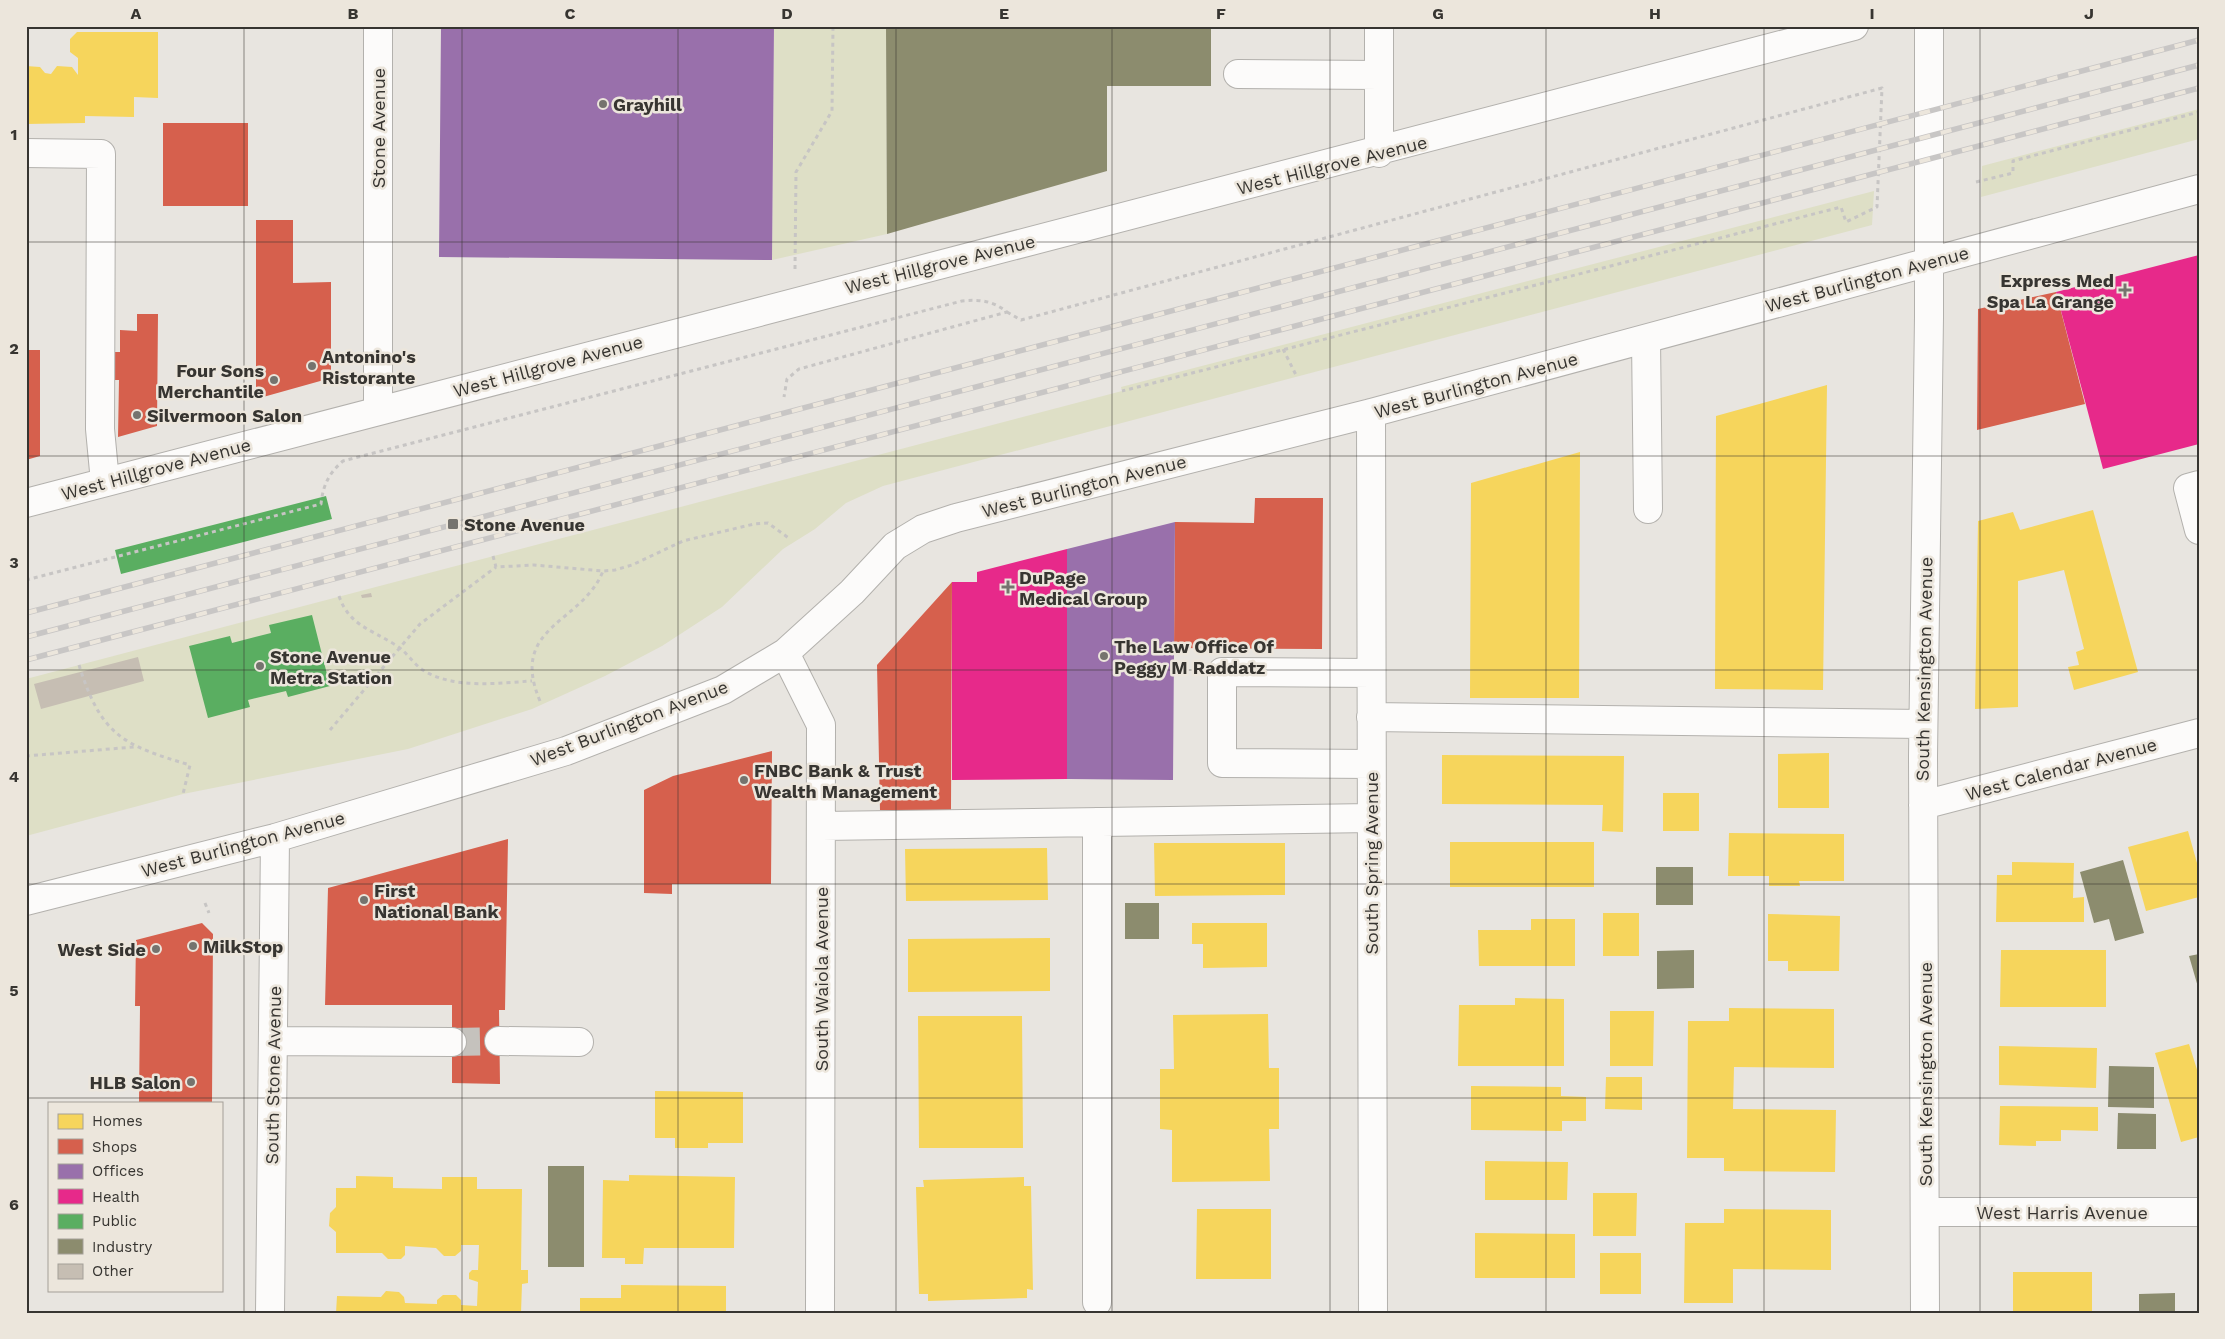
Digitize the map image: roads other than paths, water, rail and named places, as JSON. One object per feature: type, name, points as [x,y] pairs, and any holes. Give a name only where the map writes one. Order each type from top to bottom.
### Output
[{"type":"street","name":"Stone Avenue","points":[[378,26],[378,410]]},
{"type":"street","points":[[1379,26],[1379,153]]},
{"type":"street","name":"West Hillgrove Avenue","points":[[26,503],[795,301],[1379,153],[1854,26]]},
{"type":"street","name":"South Kensington Avenue","points":[[1924,1313],[1926,1212],[1923,724],[1929,261],[1929,26]]},
{"type":"street","points":[[1238,74],[1379,75]]},
{"type":"street","points":[[26,154],[101,154],[100,429],[105,482]]},
{"type":"street","name":"West Burlington Avenue","points":[[26,901],[275,838],[566,751],[722,690],[785,653],[852,592],[895,546],[923,529],[956,518],[1371,413],[2199,189]]},
{"type":"street","points":[[1646,339],[1648,509]]},
{"type":"street","name":"South Spring Avenue","points":[[1371,413],[1373,1313]]},
{"type":"street","points":[[2199,486],[2188,488],[2199,530]]},
{"type":"street","name":"South Waiola Avenue","points":[[785,653],[821,725],[820,1313]]},
{"type":"street","points":[[1371,673],[1222,672],[1222,763],[1371,764]]},
{"type":"street","points":[[1371,717],[1923,724]]},
{"type":"street","name":"West Calendar Avenue","points":[[1923,805],[2199,733]]},
{"type":"street","points":[[822,826],[1371,818]]},
{"type":"street","points":[[1096,822],[1097,1302]]},
{"type":"street","name":"South Stone Avenue","points":[[270,1313],[275,838]]},
{"type":"street","points":[[273,1041],[452,1042]]},
{"type":"street","points":[[500,1041],[579,1042]]},
{"type":"street","name":"West Harris Avenue","points":[[1926,1212],[2199,1212]]},
{"type":"tunnel","points":[[452,1042],[499,1041]]},
{"type":"railway","points":[[26,613],[2199,40]]},
{"type":"railway","points":[[26,637],[2199,65]]},
{"type":"railway","points":[[26,660],[2199,88]]},
{"type":"place","name":"Grayhill","points":[[603,104]]},
{"type":"place","name":"Express Med Spa La Grange","points":[[2125,290]]},
{"type":"place","name":"Antonino's Ristorante","points":[[312,366]]},
{"type":"place","name":"Four Sons Merchantile","points":[[274,380]]},
{"type":"place","name":"Silvermoon Salon","points":[[137,415]]},
{"type":"place","name":"Stone Avenue","points":[[453,524]]},
{"type":"place","name":"DuPage Medical Group","points":[[1008,587]]},
{"type":"place","name":"The Law Office Of Peggy M Raddatz","points":[[1104,656]]},
{"type":"place","name":"Stone Avenue Metra Station","points":[[260,666]]},
{"type":"place","name":"FNBC Bank & Trust Wealth Management","points":[[744,780]]},
{"type":"place","name":"First National Bank","points":[[364,900]]},
{"type":"place","name":"MilkStop","points":[[193,946]]},
{"type":"place","name":"West Side","points":[[156,949]]},
{"type":"place","name":"HLB Salon","points":[[191,1082]]}]
